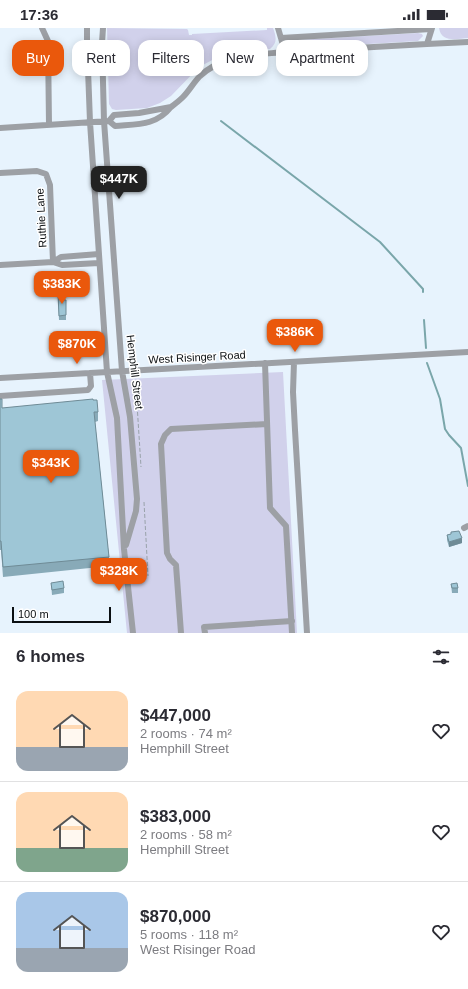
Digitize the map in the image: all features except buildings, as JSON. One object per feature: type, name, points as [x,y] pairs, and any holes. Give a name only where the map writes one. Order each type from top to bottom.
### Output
[{"type":"street","points":[[42,28],[48,41],[49,125]]},
{"type":"street","name":"Hemphill Street","points":[[88,28],[87,43],[90,122],[107,372],[116,418],[124,549],[133,633]]},
{"type":"street","name":"Hemphill Street","points":[[103,28],[102,44],[122,371],[130,417],[137,499],[136,511],[124,549]]},
{"type":"street","points":[[278,28],[281,38],[432,28],[427,44]]},
{"type":"street","points":[[368,47],[468,42]]},
{"type":"street","points":[[0,128],[107,121],[115,126],[153,122],[165,115],[171,107],[182,98],[199,77],[213,66],[229,59],[245,55],[276,53]]},
{"type":"street","points":[[107,121],[114,115],[139,113],[171,107]]},
{"type":"street","name":"Ruthie Lane","points":[[0,173],[37,171],[46,174],[50,185],[52,262]]},
{"type":"street","points":[[52,262],[61,257],[99,254]]},
{"type":"street","points":[[0,265],[52,262],[62,265],[99,263]]},
{"type":"street","name":"West Risinger Road","points":[[0,378],[468,352]]},
{"type":"street","points":[[294,362],[293,392],[306,633]]},
{"type":"street","points":[[265,363],[270,508],[286,526],[292,633]]},
{"type":"street","points":[[0,396],[88,390],[91,386],[90,373]]},
{"type":"street","points":[[181,633],[176,566],[170,559],[167,552],[161,444],[165,435],[171,429],[267,424]]},
{"type":"street","points":[[204,633],[204,627],[292,621]]},
{"type":"shaded area","points":[[107,28],[187,29],[189,35],[192,35],[267,30],[267,28],[273,28],[276,39],[273,47],[268,49],[268,40],[212,40],[212,60],[204,64],[204,40],[138,40],[138,76],[190,76],[171,96],[160,103],[147,108],[116,110],[112,109],[109,104],[108,76],[130,76],[130,40],[107,40]]},
{"type":"shaded area","points":[[439,28],[468,28],[468,38],[446,38],[440,33]]},
{"type":"shaded area","points":[[418,33],[422,34],[423,36],[418,41],[368,44],[368,40],[297,40]]},
{"type":"shaded area","points":[[283,372],[297,633],[127,633],[102,380]]},
{"type":"waterway","points":[[221,121],[380,242],[423,289],[423,292]]},
{"type":"waterway","points":[[424,320],[426,348]]},
{"type":"waterway","points":[[427,363],[440,399],[445,429],[461,448],[468,486]]}]
